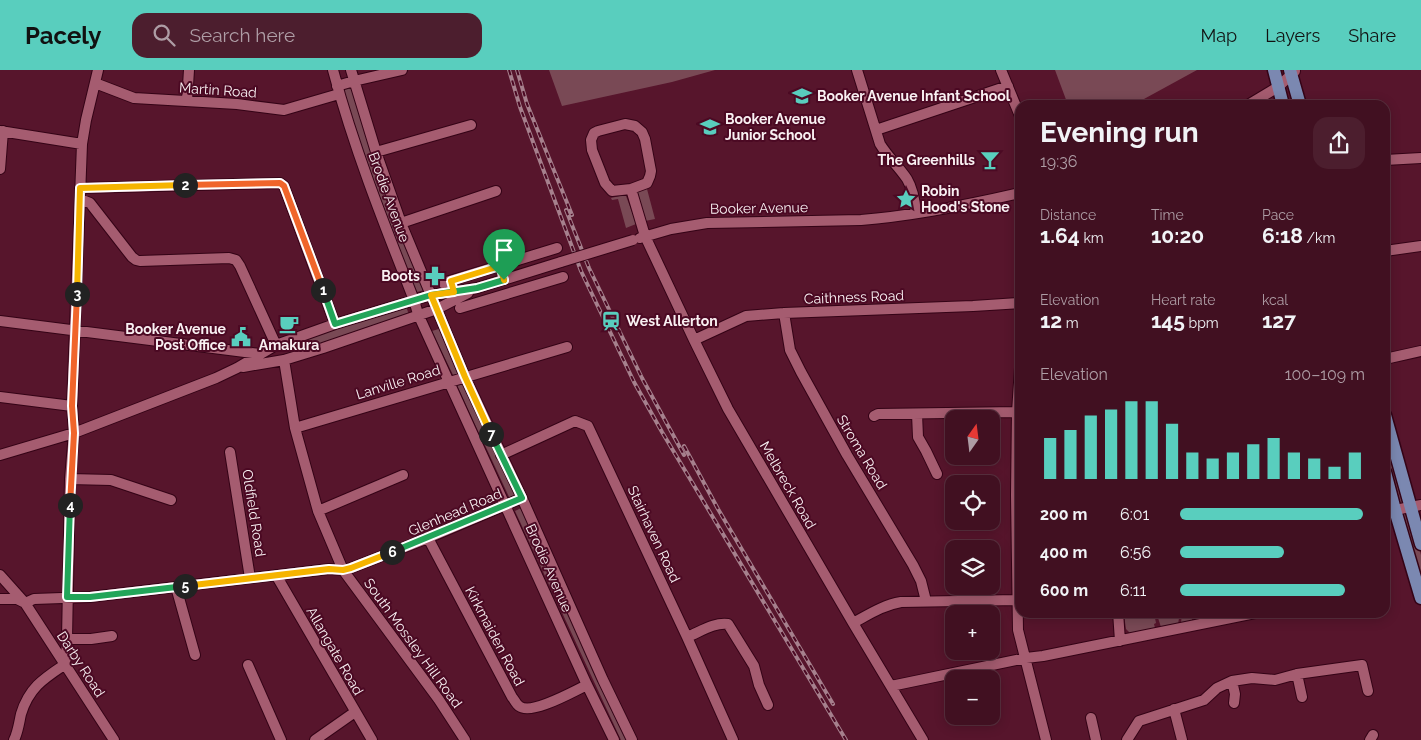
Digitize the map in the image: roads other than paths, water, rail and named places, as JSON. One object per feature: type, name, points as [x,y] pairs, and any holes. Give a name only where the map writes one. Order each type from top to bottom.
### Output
[{"type":"main road","points":[[1274,70],[1282,100]]},
{"type":"main road","points":[[1293,71],[1299,100]]},
{"type":"main road","points":[[1390,430],[1416,506],[1421,544]]},
{"type":"main road","points":[[1390,491],[1421,598]]},
{"type":"street","points":[[14,740],[26,700],[35,686],[64,664],[66,659],[70,479],[74,433],[72,406],[82,144],[98,70]]},
{"type":"street","points":[[187,101],[189,70]]},
{"type":"street","name":"Brodie Avenue","points":[[333,70],[374,198],[418,314],[587,685],[614,740]]},
{"type":"street","name":"Brodie Avenue","points":[[351,70],[376,152],[401,223],[465,377],[632,740]]},
{"type":"street","name":"Martin Road","points":[[95,83],[134,98],[236,104],[284,110],[338,90],[354,81],[402,70]]},
{"type":"street","points":[[857,70],[880,144],[907,180],[911,188],[916,213]]},
{"type":"street","points":[[1001,70],[1015,104]]},
{"type":"street","points":[[1256,100],[1278,87],[1293,71]]},
{"type":"street","points":[[876,130],[1008,86]]},
{"type":"street","points":[[628,124],[636,126],[642,132],[651,171],[647,183],[631,189],[612,191],[605,184],[590,145],[592,136],[598,131],[628,124]]},
{"type":"street","points":[[376,152],[471,125]]},
{"type":"street","points":[[0,169],[1,131],[82,144]]},
{"type":"street","points":[[1390,160],[1421,158]]},
{"type":"street","points":[[80,188],[280,183],[284,186],[335,324]]},
{"type":"street","name":"Melbreck Road","points":[[631,189],[645,236],[694,340],[737,424],[852,623],[923,740]]},
{"type":"street","points":[[401,223],[496,191]]},
{"type":"street","name":"Booker Avenue","points":[[238,368],[276,345],[335,324],[431,295],[477,288],[683,226],[706,223],[861,220],[967,205],[1015,194]]},
{"type":"street","points":[[80,199],[90,203],[136,260],[229,258],[236,260],[276,345]]},
{"type":"street","points":[[1390,250],[1421,246]]},
{"type":"street","points":[[454,292],[447,282],[557,248]]},
{"type":"street","points":[[500,266],[509,293]]},
{"type":"street","points":[[460,308],[563,277]]},
{"type":"street","name":"Booker Avenue","points":[[238,368],[284,360],[437,309],[477,288]]},
{"type":"street","name":"Caithness Road","points":[[694,340],[746,316],[1015,303]]},
{"type":"street","name":"Stroma Road","points":[[784,313],[790,350],[843,447],[913,565],[921,581],[926,601]]},
{"type":"street","points":[[0,321],[260,354]]},
{"type":"street","name":"Lanville Road","points":[[295,428],[567,347]]},
{"type":"street","points":[[1390,358],[1421,351]]},
{"type":"street","name":"South Mossley Hill Road","points":[[284,360],[295,428],[318,511],[343,570],[439,700],[465,740]]},
{"type":"street","points":[[0,455],[74,433],[238,368]]},
{"type":"street","points":[[0,397],[72,406]]},
{"type":"street","points":[[874,416],[878,414],[1015,412]]},
{"type":"street","points":[[917,414],[918,437],[937,474]]},
{"type":"street","name":"Stairhaven Road","points":[[501,455],[575,421],[588,426],[733,740]]},
{"type":"street","name":"Oldfield Road","points":[[230,452],[250,578]]},
{"type":"street","points":[[318,511],[403,475]]},
{"type":"street","points":[[70,479],[111,480],[172,500]]},
{"type":"street","name":"Glenhead Road","points":[[25,603],[34,599],[90,597],[329,569],[343,570],[428,538],[522,498]]},
{"type":"street","points":[[1395,510],[1416,506]]},
{"type":"street","name":"Kirkmaiden Road","points":[[428,538],[512,697],[520,707],[529,709],[541,706],[587,685]]},
{"type":"street","name":"Darby Road","points":[[0,574],[25,603],[114,740]]},
{"type":"street","name":"Allangate Road","points":[[276,575],[372,740]]},
{"type":"street","points":[[176,587],[195,655]]},
{"type":"street","points":[[0,599],[17,599],[25,603]]},
{"type":"street","points":[[852,623],[891,604],[926,601],[1015,600]]},
{"type":"street","points":[[1018,618],[1018,630],[1046,740]]},
{"type":"street","points":[[1118,618],[1120,641]]},
{"type":"street","points":[[891,686],[1120,641],[1213,618]]},
{"type":"street","points":[[687,637],[715,625],[728,624],[754,666],[758,685],[769,700]]},
{"type":"street","points":[[67,639],[91,639],[113,636]]},
{"type":"street","points":[[248,665],[281,740]]},
{"type":"street","points":[[1127,740],[1140,721],[1204,700],[1217,688],[1232,681],[1252,678],[1275,680],[1297,674],[1362,665],[1368,691]]},
{"type":"street","points":[[1297,674],[1302,697]]},
{"type":"street","points":[[1232,681],[1235,694],[1234,703]]},
{"type":"street","points":[[1174,709],[1182,740]]},
{"type":"street","points":[[314,740],[355,712]]},
{"type":"street","points":[[1091,718],[1096,740]]},
{"type":"railway","points":[[509,70],[520,107],[581,271],[634,382],[846,740]]},
{"type":"railway","points":[[517,70],[527,104],[572,215]]},
{"type":"railway","points":[[566,210],[589,268],[642,378],[684,455]]},
{"type":"railway","points":[[684,446],[718,509],[833,704]]},
{"type":"place","name":"Booker Avenue Infant School","points":[[802,96]]},
{"type":"place","name":"Booker Avenue Junior School","points":[[710,127]]},
{"type":"place","name":"The Greenhills","points":[[990,160]]},
{"type":"place","name":"Robin Hood's Stone","points":[[906,199]]},
{"type":"place","name":"Boots","points":[[435,276]]},
{"type":"place","name":"West Allerton","points":[[611,321]]},
{"type":"place","name":"Amakura","points":[[289,324]]},
{"type":"place","name":"Booker Avenue Post Office","points":[[241,337]]}]
